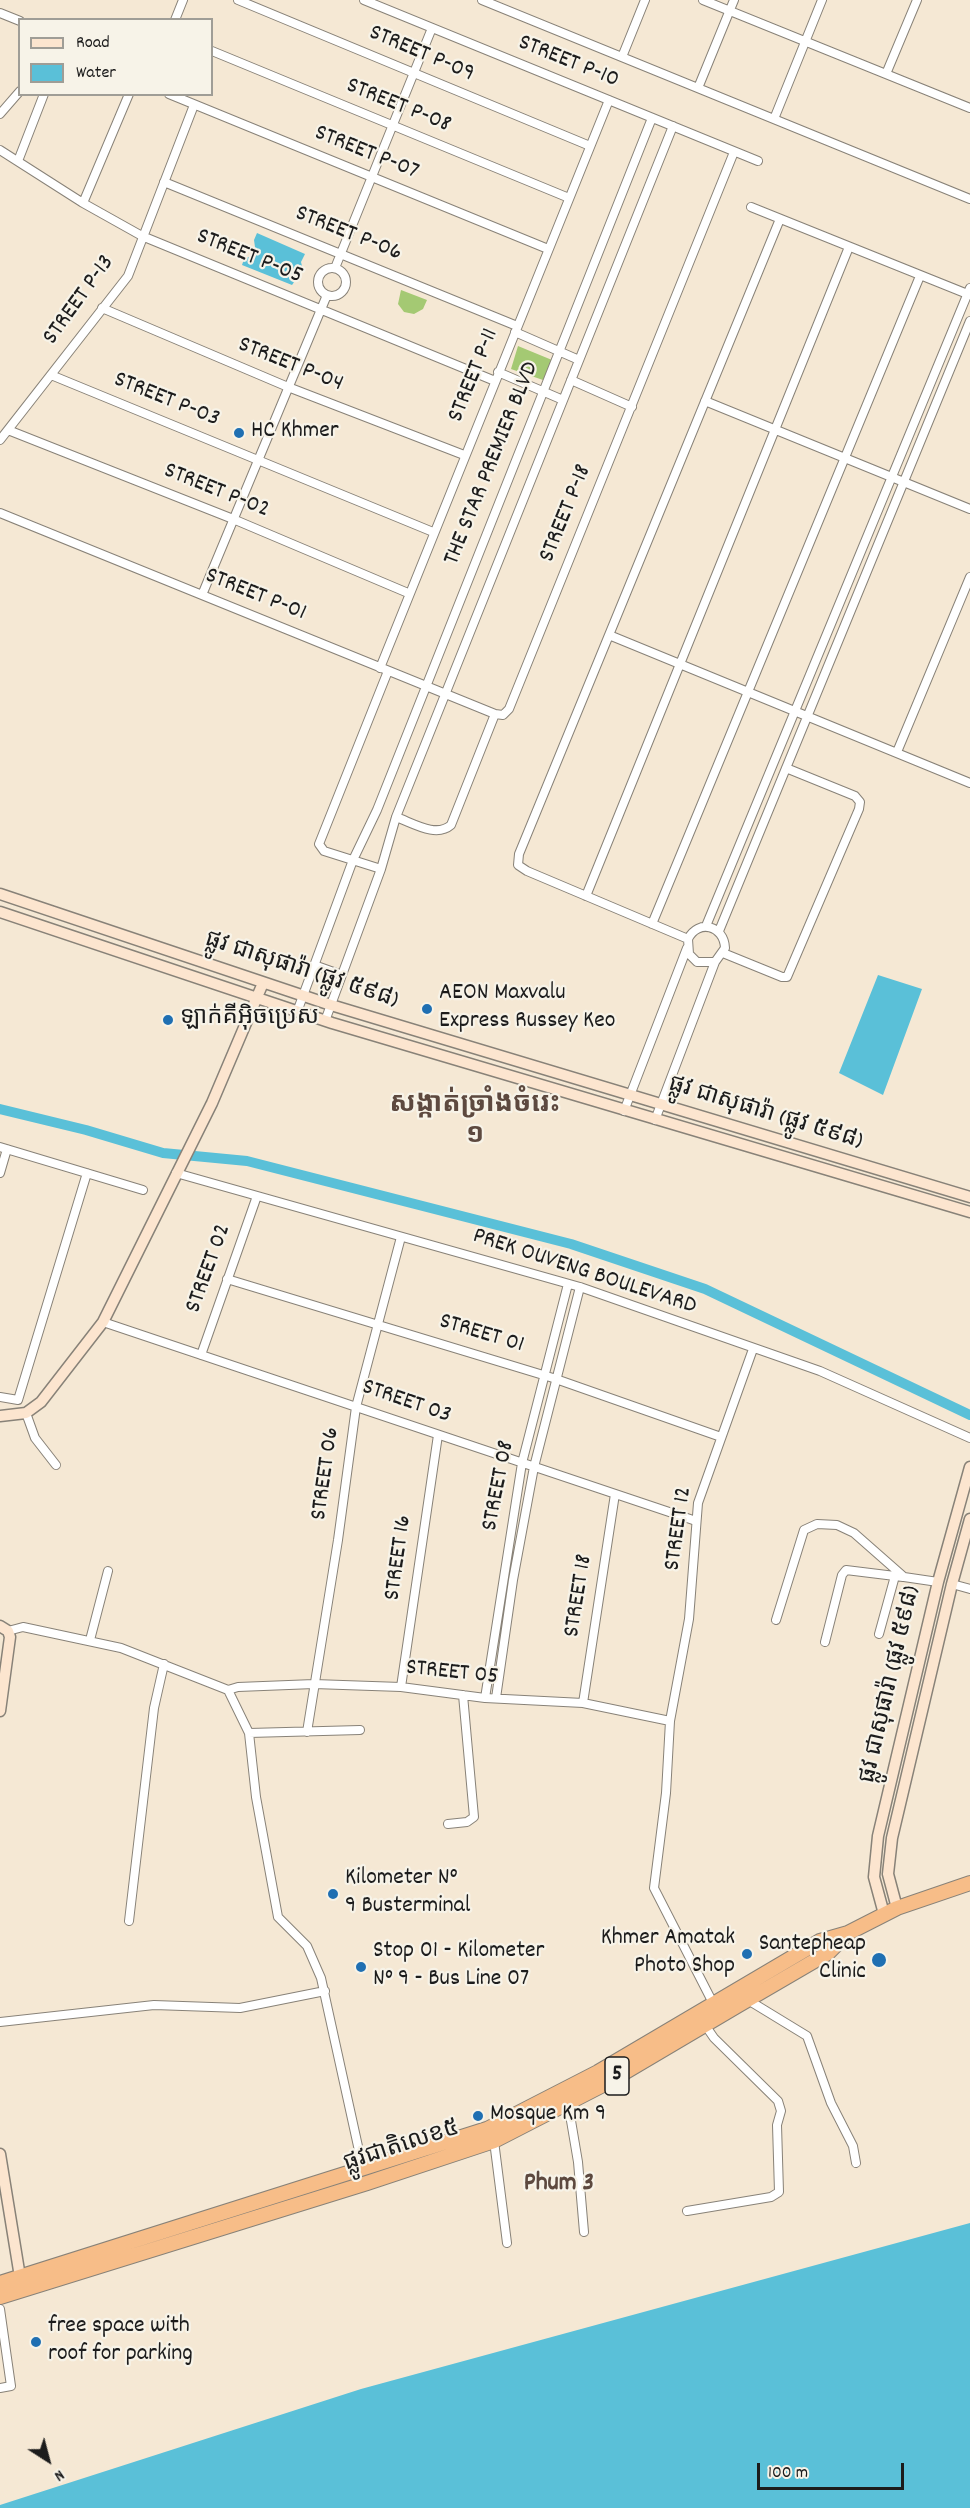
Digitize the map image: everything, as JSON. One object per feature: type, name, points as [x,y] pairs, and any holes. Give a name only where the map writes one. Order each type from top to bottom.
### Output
[{"type":"highway","name":"ផ្លូវជាតិលេខ៥","points":[[0,2297],[21,2283],[367,2183],[494,2141],[820,1941],[848,1933],[890,1911],[970,1882]]},
{"type":"highway","name":"ផ្លូវជាតិលេខ៥","points":[[119,2253],[363,2169],[568,2103],[828,1953],[848,1933]]},
{"type":"highway","name":"ផ្លូវជាតិលេខ៥","points":[[0,2283],[21,2283]]},
{"type":"main road","name":"ផ្លូវ ជាសុផារ៉ា (ផ្លូវ ៥៩៨)","points":[[0,894],[331,1005],[970,1197]]},
{"type":"main road","name":"ផ្លូវ ជាសុផារ៉ា (ផ្លូវ ៥៩៨)","points":[[0,912],[325,1021],[970,1212]]},
{"type":"main road","points":[[89,943],[95,927]]},
{"type":"main road","points":[[0,1416],[26,1413],[42,1402],[103,1322],[191,1143],[263,983]]},
{"type":"main road","points":[[583,1099],[587,1083]]},
{"type":"main road","name":"ផ្លូវ ជាសុផារ៉ា (ផ្លូវ ៥៩៨)","points":[[890,1911],[875,1890],[874,1862],[938,1582],[970,1467]]},
{"type":"main road","name":"ផ្លូវ ជាសុផារ៉ា (ផ្លូវ ៥៩៨)","points":[[890,1911],[888,1874],[905,1786],[952,1584],[970,1519]]},
{"type":"main road","points":[[0,1710],[4,1628]]},
{"type":"main road","points":[[891,1782],[905,1786]]},
{"type":"main road","points":[[0,2154],[21,2283]]},
{"type":"street","points":[[177,18],[183,0]]},
{"type":"street","name":"STREET P-09","points":[[238,0],[590,147]]},
{"type":"street","name":"STREET P-10","points":[[364,0],[758,161]]},
{"type":"street","points":[[482,0],[970,199]]},
{"type":"street","points":[[622,57],[645,0]]},
{"type":"street","points":[[703,0],[968,107],[970,97]]},
{"type":"street","points":[[698,88],[734,0]]},
{"type":"street","points":[[774,119],[822,0]]},
{"type":"street","points":[[886,74],[917,0]]},
{"type":"street","points":[[0,13],[18,20]]},
{"type":"street","points":[[335,268],[432,28]]},
{"type":"street","name":"STREET P-08","points":[[213,51],[569,198]]},
{"type":"street","points":[[0,114],[18,93]]},
{"type":"street","points":[[18,161],[43,96]]},
{"type":"street","points":[[82,203],[128,96]]},
{"type":"street","name":"STREET P-07","points":[[174,96],[548,249]]},
{"type":"street","name":"STREET P-11","points":[[380,668],[408,593],[609,100]]},
{"type":"street","name":"STREET P-13","points":[[0,440],[128,276],[194,105]]},
{"type":"street","name":"THE STAR PREMIER BLVD","points":[[297,1012],[350,859],[370,824],[652,118]]},
{"type":"street","name":"THE STAR PREMIER BLVD","points":[[325,1021],[381,869],[396,817],[673,126]]},
{"type":"street","name":"STREET P-05","points":[[0,150],[82,203],[142,236],[497,377],[563,400]]},
{"type":"street","name":"STREET P-18","points":[[396,817],[437,831],[444,831],[451,825],[495,714],[503,715],[509,709],[735,152]]},
{"type":"street","name":"STREET P-06","points":[[164,182],[342,252],[516,329],[579,360]]},
{"type":"street","points":[[706,926],[969,293],[920,276],[751,207]]},
{"type":"street","points":[[715,962],[697,962],[687,944],[652,924],[518,865],[519,854],[780,219]]},
{"type":"street","points":[[586,896],[849,247]]},
{"type":"street","points":[[335,268],[341,271],[347,283],[340,294],[327,295],[321,291],[319,278],[322,272],[335,268]]},
{"type":"street","points":[[652,924],[920,276]]},
{"type":"street","points":[[202,595],[327,295]]},
{"type":"street","name":"STREET P-04","points":[[102,308],[288,387],[464,455]]},
{"type":"street","points":[[719,931],[970,321]]},
{"type":"street","name":"STREET P-03","points":[[51,375],[433,532]]},
{"type":"street","points":[[571,380],[632,407]]},
{"type":"street","points":[[705,401],[970,508]]},
{"type":"street","name":"STREET P-02","points":[[8,430],[233,519],[408,593]]},
{"type":"street","name":"STREET P-01","points":[[0,513],[495,714]]},
{"type":"street","points":[[897,752],[970,577]]},
{"type":"street","points":[[609,635],[970,783]]},
{"type":"street","points":[[381,869],[324,851],[319,844],[388,671]]},
{"type":"street","points":[[723,953],[782,977],[787,976],[859,809],[860,802],[855,796],[786,768]]},
{"type":"street","points":[[624,1111],[687,944],[695,930],[706,926],[719,931],[724,942],[723,953],[715,962],[655,1120]]},
{"type":"street","points":[[314,965],[342,975]]},
{"type":"street","points":[[0,1173],[4,1148],[143,1190]]},
{"type":"street","name":"PREK OUVENG BOULEVARD","points":[[178,1170],[257,1196],[401,1238],[580,1287],[820,1371],[970,1438]]},
{"type":"street","points":[[0,1397],[18,1401],[87,1173]]},
{"type":"street","name":"STREET 02","points":[[201,1355],[257,1196]]},
{"type":"street","name":"STREET 06","points":[[307,1732],[339,1540],[356,1407],[401,1238]]},
{"type":"street","name":"STREET 01","points":[[227,1279],[545,1375],[721,1437]]},
{"type":"street","name":"STREET 08","points":[[485,1698],[522,1463],[568,1284]]},
{"type":"street","points":[[496,1698],[513,1580],[534,1467],[580,1287]]},
{"type":"street","name":"STREET 03","points":[[103,1322],[696,1521]]},
{"type":"street","name":"STREET 12","points":[[714,2005],[654,1888],[666,1793],[670,1721],[689,1619],[698,1503],[753,1349]]},
{"type":"street","points":[[26,1413],[35,1438],[56,1465]]},
{"type":"street","name":"STREET 16","points":[[401,1687],[438,1435]]},
{"type":"street","name":"STREET 18","points":[[583,1703],[615,1494]]},
{"type":"street","points":[[776,1620],[804,1530],[810,1526],[837,1525],[854,1533],[904,1577]]},
{"type":"street","points":[[825,1642],[842,1575],[846,1570],[938,1582]]},
{"type":"street","points":[[90,1640],[108,1571]]},
{"type":"street","points":[[879,1634],[895,1576]]},
{"type":"street","points":[[502,1580],[513,1580]]},
{"type":"street","points":[[952,1584],[970,1588]]},
{"type":"street","points":[[4,1628],[23,1627],[90,1640],[164,1664],[228,1690],[249,1733],[256,1797],[278,1917],[307,1946],[325,1991],[367,2183]]},
{"type":"street","points":[[129,1921],[154,1708],[164,1664]]},
{"type":"street","name":"STREET 05","points":[[228,1690],[238,1687],[314,1684],[401,1687],[485,1698],[583,1703],[670,1721]]},
{"type":"street","points":[[448,1824],[467,1822],[474,1817],[463,1695]]},
{"type":"street","points":[[249,1733],[360,1730]]},
{"type":"street","points":[[0,2022],[97,2009],[154,2005],[240,2008],[325,1991]]},
{"type":"street","points":[[748,2000],[807,2036],[831,2103],[853,2146],[856,2163]]},
{"type":"street","points":[[687,2211],[771,2197],[779,2192],[777,2125],[781,2111],[778,2101],[714,2038],[705,2025]]},
{"type":"street","points":[[568,2103],[578,2162],[584,2232]]},
{"type":"street","points":[[494,2141],[507,2243]]},
{"type":"street","points":[[0,2309],[11,2386],[0,2388]]},
{"type":"green space","points":[[401,290],[427,300],[423,309],[414,314],[404,312],[398,304]]},
{"type":"green space","points":[[518,346],[552,360],[543,380],[511,369]]},
{"type":"water","points":[[257,233],[305,254],[301,262],[303,270],[292,285],[242,265],[244,259],[256,254],[254,240]]},
{"type":"water","points":[[878,975],[922,989],[883,1095],[839,1073]]},
{"type":"water","points":[[970,2223],[970,2508],[0,2508],[0,2505],[361,2389]]},
{"type":"waterway","points":[[0,1109],[86,1130],[163,1153],[247,1161],[571,1244],[705,1289],[970,1415]]},
{"type":"place","name":"HC Khmer","points":[[239,433]]},
{"type":"place","name":"AEON Maxvalu Express Russey Keo","points":[[427,1009]]},
{"type":"place","name":"ឡាក់គីអ៊ិចប្រេស","points":[[168,1020]]},
{"type":"place","name":"Kilometer N° 9 Busterminal","points":[[333,1894]]},
{"type":"place","name":"Khmer Amatak Photo Shop","points":[[747,1954]]},
{"type":"place","name":"Santepheap Clinic","points":[[879,1960]]},
{"type":"place","name":"Stop 01 - Kilometer N° 9 - Bus Line 07","points":[[361,1967]]},
{"type":"place","name":"Mosque Km 9","points":[[478,2116]]},
{"type":"place","name":"free space with roof for parking","points":[[36,2342]]},
{"type":"district","name":"សង្កាត់ច្រាំងចំរេះ ១","points":[[475,1122]]},
{"type":"district","name":"Phum 3","points":[[559,2185]]}]
